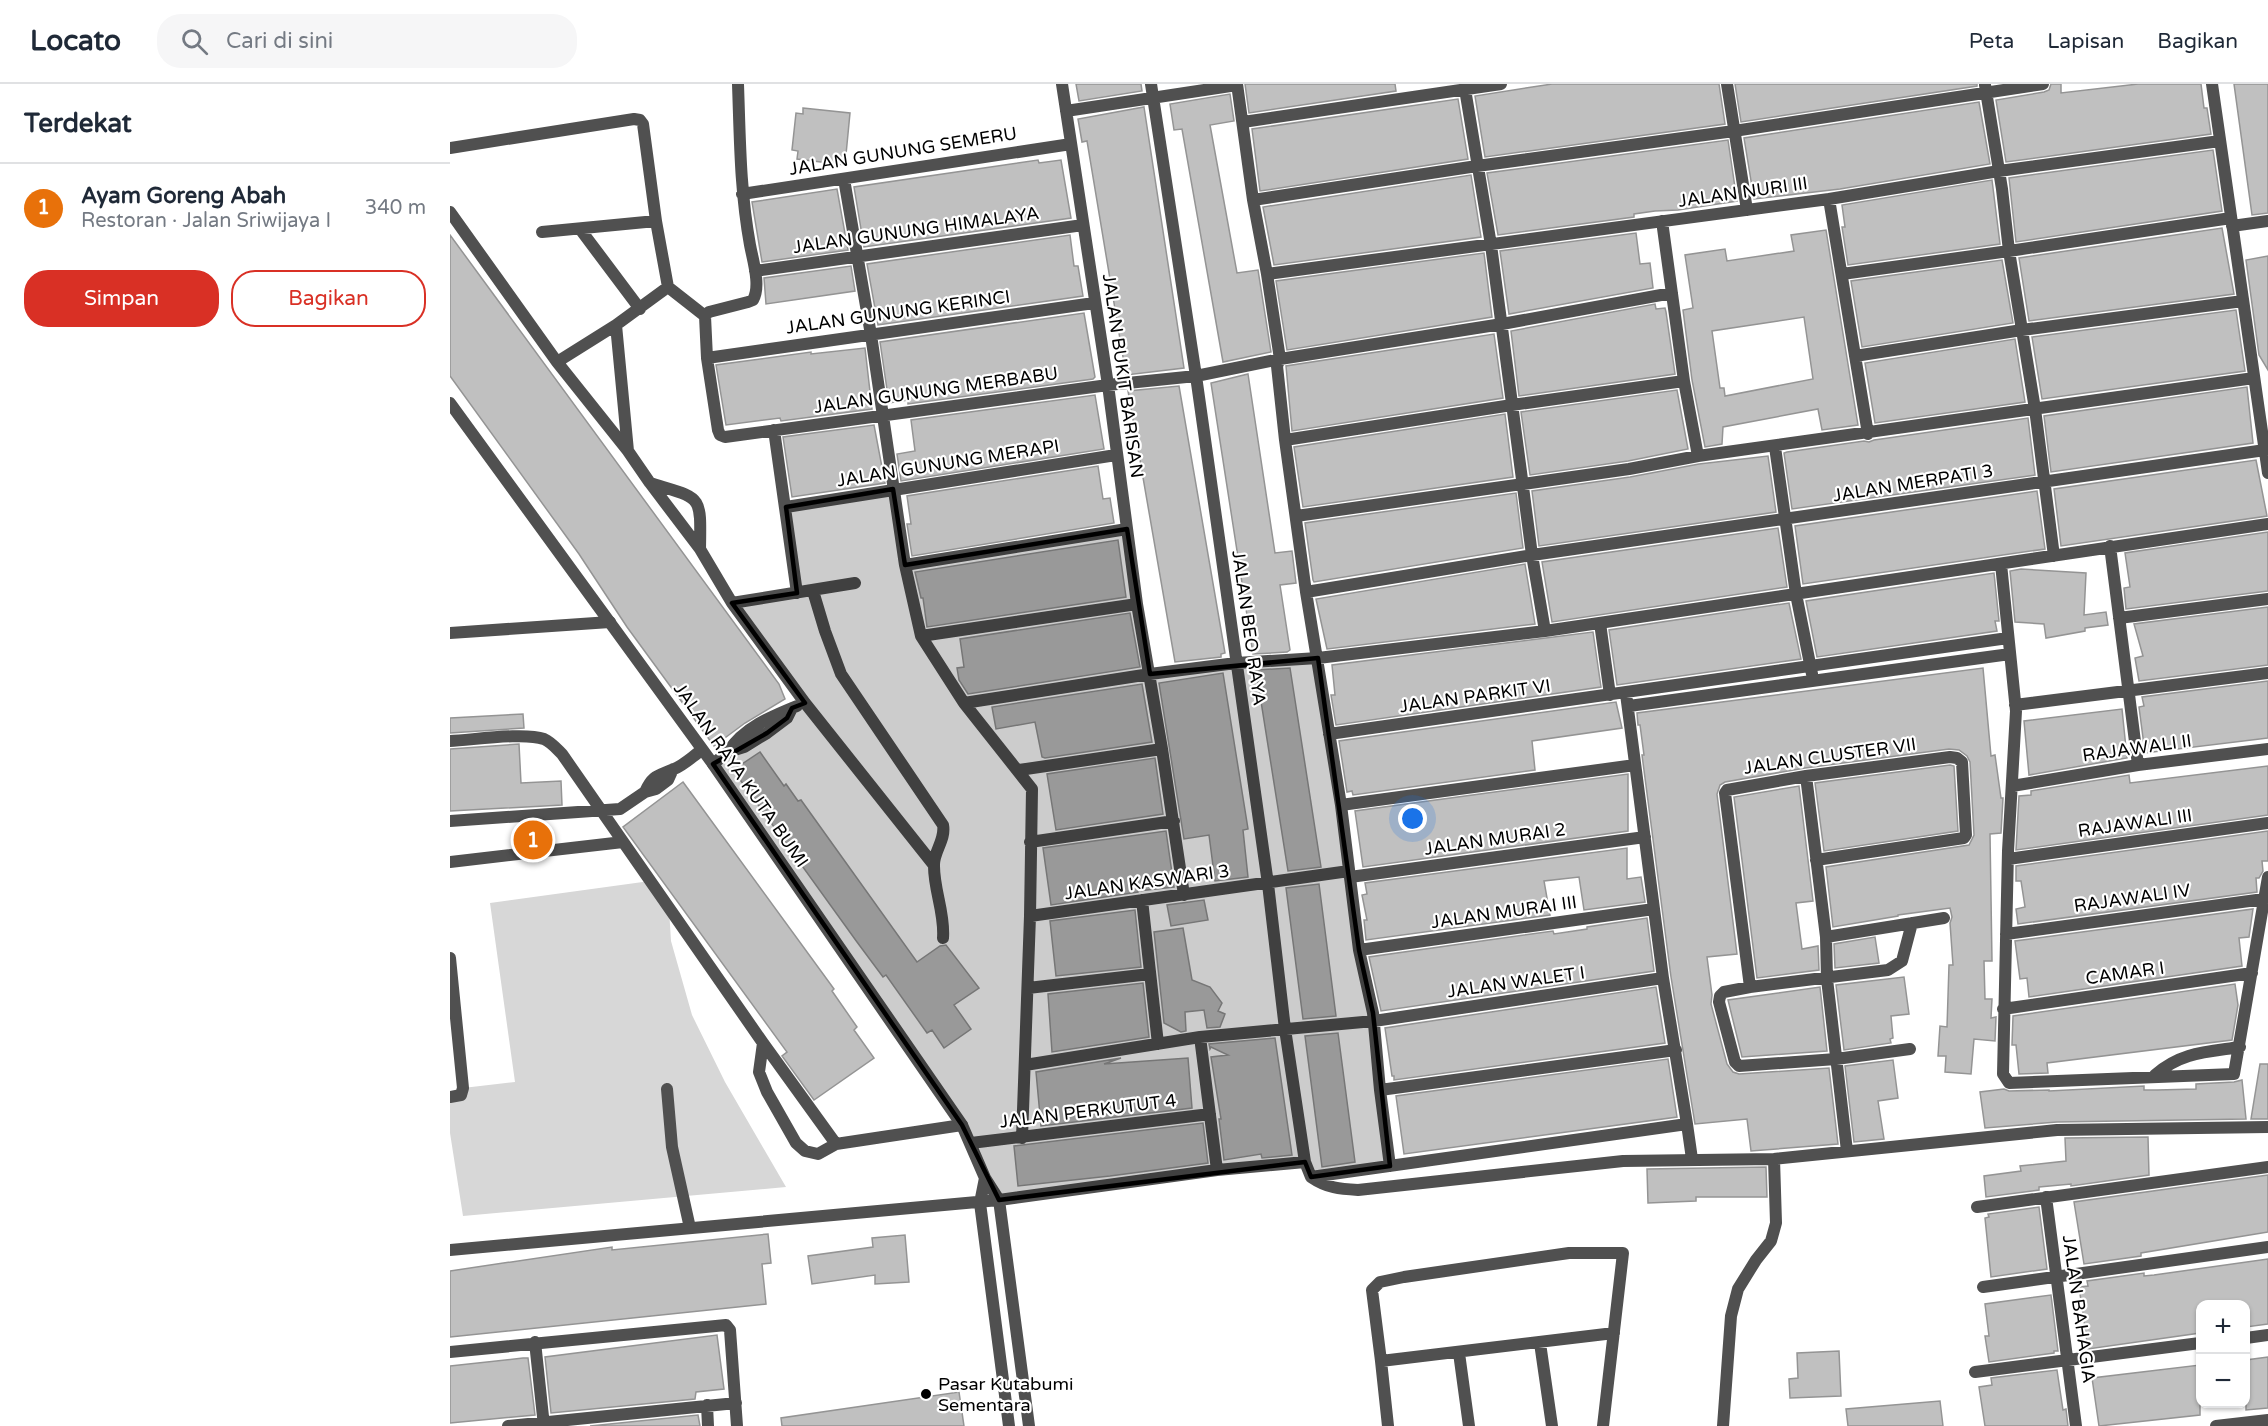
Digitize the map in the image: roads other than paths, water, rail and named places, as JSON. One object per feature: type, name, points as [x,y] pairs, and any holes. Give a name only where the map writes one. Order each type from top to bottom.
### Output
[{"type":"street","points":[[705,316],[709,312],[753,300],[755,294],[755,270],[742,194],[738,84]]},
{"type":"street","name":"JALAN BUKIT BARISAN","points":[[1062,84],[1108,385],[1137,604],[1174,821],[1184,895]]},
{"type":"street","name":"JALAN BEO RAYA","points":[[1151,84],[1196,376],[1268,884],[1285,1029],[1305,1162],[1311,1178]]},
{"type":"street","points":[[1066,111],[1237,84],[1253,200],[1280,359],[1277,366],[1285,440],[1306,592],[1341,805],[1359,951],[1374,1021],[1390,1166]]},
{"type":"street","points":[[1407,84],[1409,98]]},
{"type":"street","points":[[1243,122],[1501,84]]},
{"type":"street","points":[[1727,84],[1747,210]]},
{"type":"street","points":[[1253,200],[1477,166],[1734,131],[1985,88],[2043,84]]},
{"type":"street","points":[[2212,84],[2268,473]]},
{"type":"street","points":[[1985,88],[2035,409],[2054,556]]},
{"type":"street","points":[[1465,89],[1491,245],[1532,555],[1545,631]]},
{"type":"street","points":[[450,148],[640,120],[645,131],[656,221],[668,287],[705,316],[707,358]]},
{"type":"street","name":"JALAN NURI III","points":[[1267,274],[1829,199],[1999,171],[2220,141]]},
{"type":"street","name":"JALAN GUNUNG SEMERU","points":[[742,194],[1071,144]]},
{"type":"street","points":[[844,179],[884,417],[905,565],[921,636],[964,703],[1032,789],[1022,1138]]},
{"type":"street","points":[[1829,199],[1868,434]]},
{"type":"street","points":[[450,212],[557,362],[628,451],[700,549],[732,603],[805,703],[933,864],[944,918],[944,938]]},
{"type":"street","points":[[542,232],[656,221]]},
{"type":"street","points":[[1662,221],[1684,381],[1698,456]]},
{"type":"street","points":[[1842,274],[2232,222],[2268,221]]},
{"type":"street","name":"JALAN GUNUNG HIMALAYA","points":[[755,270],[1083,225]]},
{"type":"street","points":[[580,228],[640,309]]},
{"type":"street","points":[[557,362],[640,309],[668,287]]},
{"type":"street","name":"JALAN GUNUNG MERBABU","points":[[707,358],[720,435],[725,437],[1108,385],[1196,376],[1280,359],[1672,294]]},
{"type":"street","points":[[1855,356],[2022,330],[2243,301]]},
{"type":"street","name":"JALAN GUNUNG KERINCI","points":[[707,358],[1094,303]]},
{"type":"street","points":[[616,325],[628,451]]},
{"type":"street","points":[[1296,516],[1629,469],[1698,456],[1868,434],[2254,378]]},
{"type":"street","points":[[1285,440],[1684,381]]},
{"type":"street","name":"JALAN RAYA KUTA BUMI","points":[[450,403],[713,764],[962,1125],[985,1178],[999,1200]]},
{"type":"street","points":[[771,430],[786,507],[797,593]]},
{"type":"street","points":[[1775,447],[1796,594],[1813,680]]},
{"type":"street","name":"JALAN MERPATI 3","points":[[1306,592],[1532,555],[2265,450]]},
{"type":"street","name":"JALAN GUNUNG MERAPI","points":[[786,507],[1116,455]]},
{"type":"street","points":[[650,483],[690,495],[697,502],[700,512],[700,549]]},
{"type":"street","points":[[964,703],[1236,663],[1318,658],[1545,631],[2268,524]]},
{"type":"street","points":[[905,565],[1127,529]]},
{"type":"street","points":[[2110,546],[2138,765]]},
{"type":"street","points":[[2001,564],[2015,705],[2003,1009],[2003,1074],[2009,1083],[2155,1075],[2234,1074],[2268,877]]},
{"type":"street","points":[[732,603],[855,584]]},
{"type":"street","points":[[813,591],[841,674],[940,818],[945,833],[933,864]]},
{"type":"street","points":[[2119,618],[2268,599]]},
{"type":"street","points":[[921,636],[1137,604]]},
{"type":"street","points":[[450,633],[610,622]]},
{"type":"street","points":[[1600,623],[1610,694]]},
{"type":"street","name":"JALAN PARKIT VI","points":[[1329,734],[1610,694],[1626,694],[2007,638]]},
{"type":"street","points":[[1629,706],[2010,654]]},
{"type":"street","points":[[2015,705],[2268,673]]},
{"type":"street","points":[[1714,681],[1715,694]]},
{"type":"street","points":[[1626,694],[1663,978],[1692,1159]]},
{"type":"street","points":[[713,764],[728,752],[736,739],[782,710],[805,703]]},
{"type":"street","points":[[450,741],[526,736],[542,738],[552,743],[562,754],[836,1144]]},
{"type":"street","points":[[1018,770],[1162,749]]},
{"type":"street","name":"RAJAWALI II","points":[[2012,786],[2138,765],[2268,749]]},
{"type":"street","points":[[450,821],[620,809],[645,792],[656,789],[668,780],[673,769],[702,750]]},
{"type":"street","name":"JALAN CLUSTER VII","points":[[1750,987],[1725,793],[1727,790],[1733,787],[1806,776],[1950,757],[1958,758],[1962,762],[1966,835],[1964,838],[1816,860]]},
{"type":"street","points":[[1341,805],[1635,765]]},
{"type":"street","points":[[1806,776],[1826,937],[1827,979],[1847,1151]]},
{"type":"street","points":[[1030,842],[1174,821]]},
{"type":"street","name":"RAJAWALI III","points":[[2008,859],[2268,823]]},
{"type":"street","name":"JALAN MURAI 2","points":[[1268,884],[1645,837]]},
{"type":"street","points":[[450,862],[623,842]]},
{"type":"street","name":"JALAN KASWARI 3","points":[[1030,916],[1268,884]]},
{"type":"street","name":"RAJAWALI IV","points":[[2006,934],[2264,899]]},
{"type":"street","points":[[1142,900],[1158,1044]]},
{"type":"street","name":"JALAN MURAI III","points":[[1359,951],[1654,909]]},
{"type":"street","points":[[1826,937],[1944,918]]},
{"type":"street","points":[[1910,1049],[1836,1059],[1739,1066],[1735,1062],[1719,1002],[1724,992],[1750,987],[1888,970],[1902,961],[1912,923]]},
{"type":"street","points":[[450,958],[463,1088],[461,1095],[450,1097]]},
{"type":"street","name":"CAMAR I","points":[[2003,1009],[2252,973]]},
{"type":"street","points":[[1028,988],[1150,974]]},
{"type":"street","name":"JALAN WALET I","points":[[1025,1065],[1200,1037],[1374,1021],[1663,978]]},
{"type":"street","points":[[1200,1037],[1217,1170]]},
{"type":"street","points":[[763,1043],[759,1072],[767,1092],[796,1143],[804,1151],[818,1154],[836,1144],[962,1125]]},
{"type":"street","points":[[2155,1075],[2178,1059],[2240,1047]]},
{"type":"street","points":[[1380,1090],[1676,1050]]},
{"type":"street","points":[[667,1089],[672,1147],[690,1228]]},
{"type":"street","name":"JALAN PERKUTUT 4","points":[[971,1143],[1210,1114]]},
{"type":"street","points":[[1311,1178],[1687,1124]]},
{"type":"street","points":[[1311,1178],[1336,1189],[1358,1190],[1623,1161],[1774,1159],[2057,1130],[2268,1127]]},
{"type":"street","points":[[1724,1426],[1731,1316],[1738,1290],[1756,1260],[1771,1241],[1776,1223],[1774,1159]]},
{"type":"street","points":[[450,1250],[980,1203],[1217,1170],[1305,1162]]},
{"type":"street","points":[[1977,1207],[2268,1167]]},
{"type":"street","points":[[985,1178],[980,1203],[1010,1426]]},
{"type":"street","name":"JALAN BAHAGIA","points":[[2046,1197],[2076,1426]]},
{"type":"street","points":[[999,1200],[1029,1426]]},
{"type":"street","points":[[1983,1287],[2268,1246]]},
{"type":"street","points":[[1388,1426],[1372,1290],[1380,1282],[1569,1253],[1623,1253],[1603,1426]]},
{"type":"street","points":[[450,1352],[726,1325],[730,1330],[737,1426]]},
{"type":"street","points":[[1381,1361],[1614,1333]]},
{"type":"street","points":[[2250,1337],[2268,1335]]},
{"type":"street","points":[[535,1342],[543,1424]]},
{"type":"street","points":[[1540,1343],[1552,1426]]},
{"type":"street","points":[[1975,1372],[2196,1343]]},
{"type":"street","points":[[1459,1353],[1470,1426]]},
{"type":"street","points":[[508,1426],[736,1403]]},
{"type":"street","points":[[707,1405],[708,1426]]},
{"type":"street","points":[[2216,1426],[2268,1419]]},
{"type":"place","name":"Ayam Goreng Abah","points":[[533,840]]},
{"type":"place","name":"Pasar Kutabumi Sementara","points":[[926,1394]]}]
